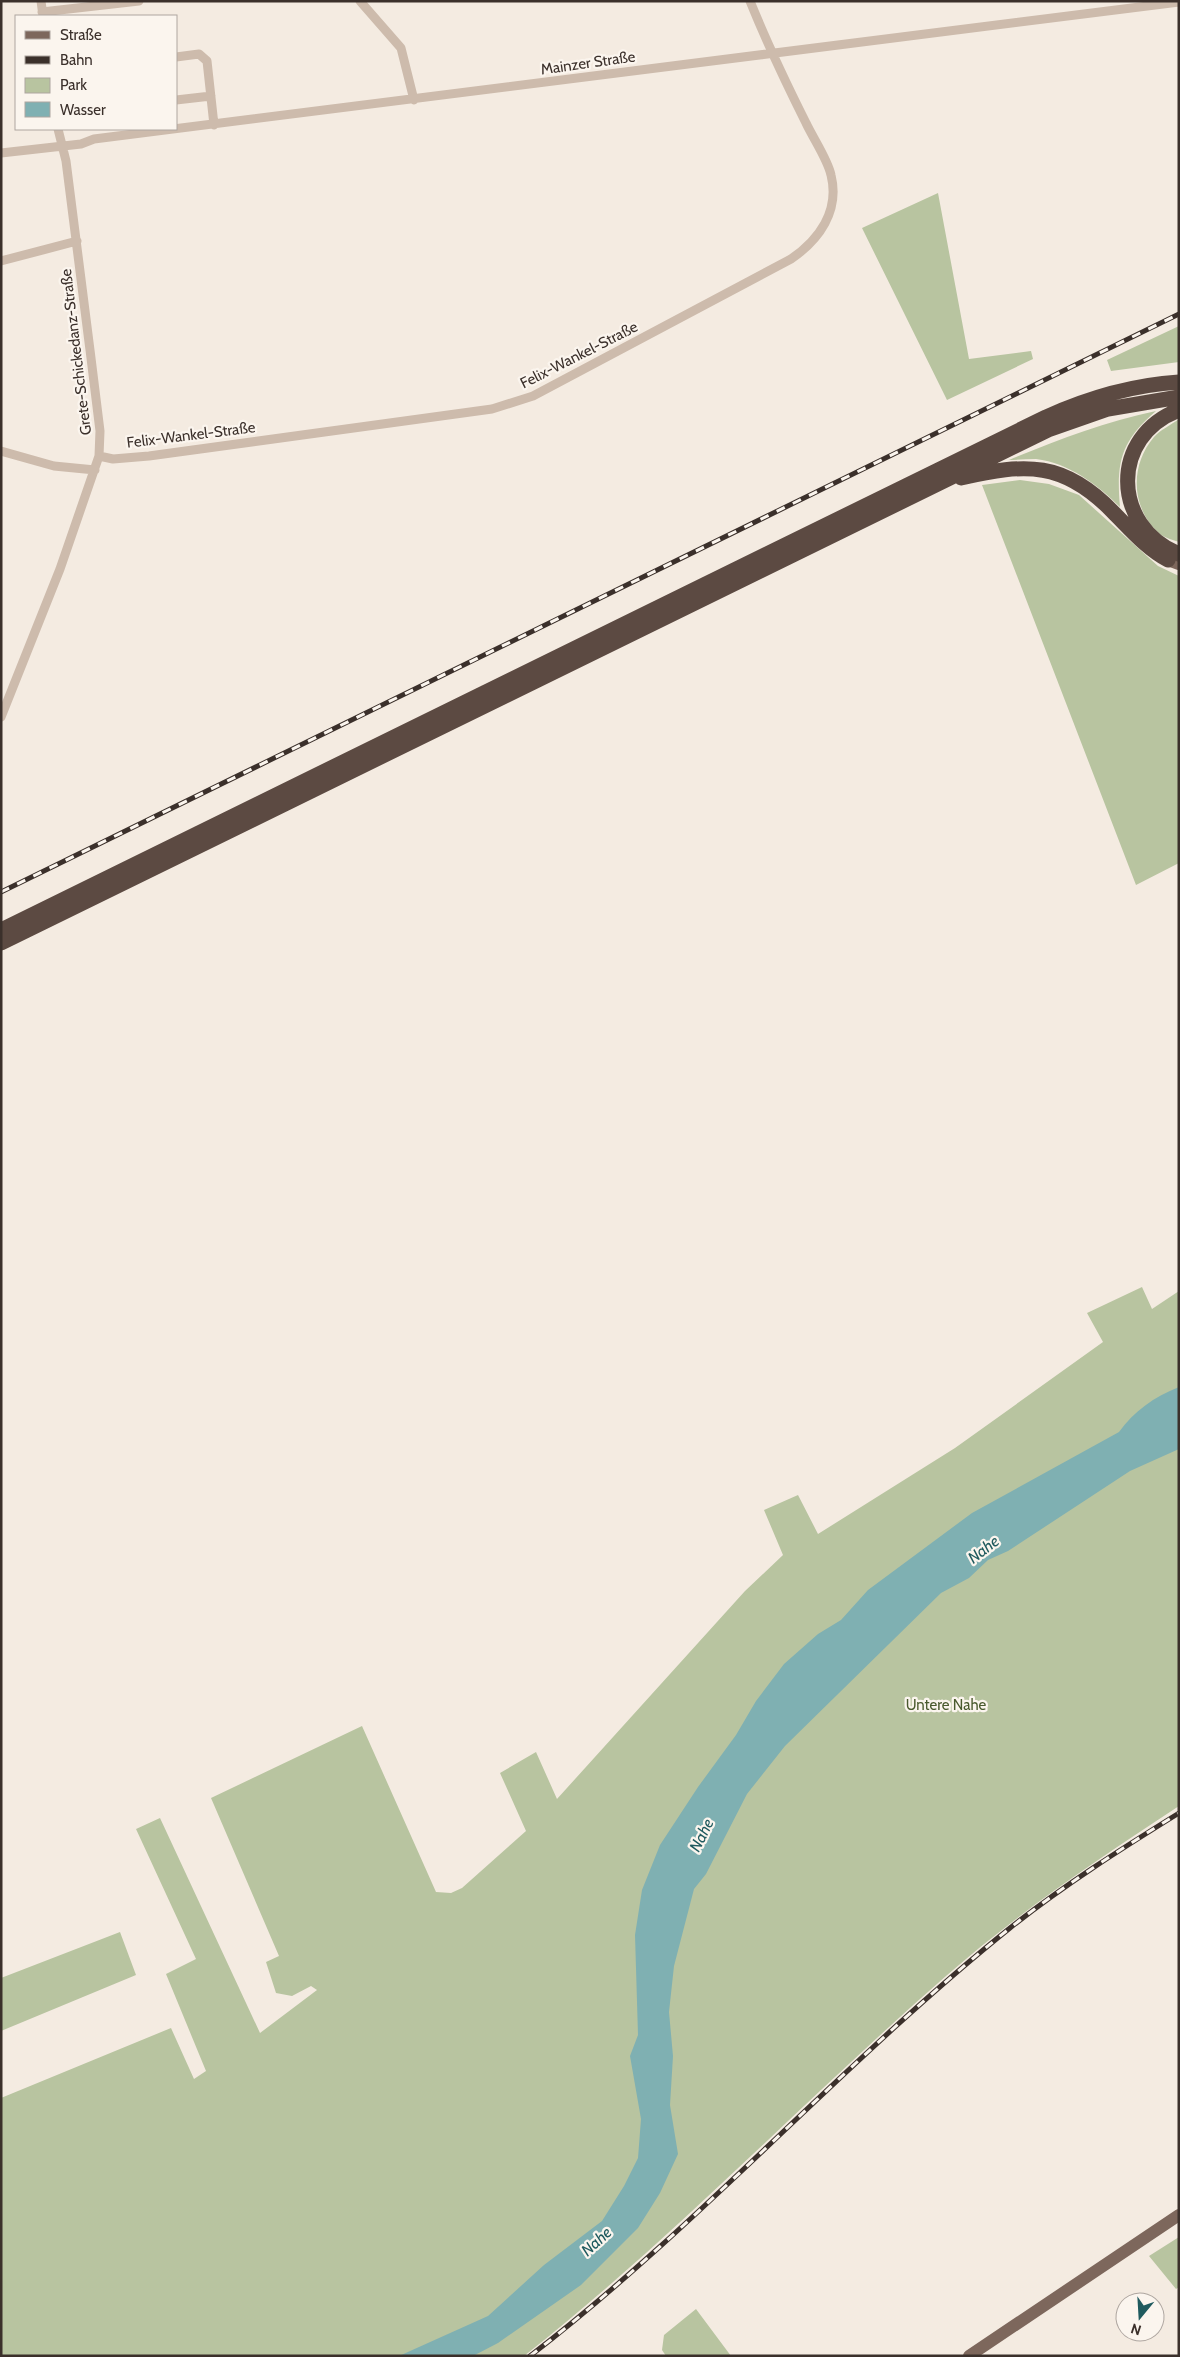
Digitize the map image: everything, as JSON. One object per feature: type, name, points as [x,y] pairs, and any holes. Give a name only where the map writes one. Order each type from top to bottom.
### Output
[{"type":"highway","points":[[1,930],[1039,420],[1107,394],[1150,385],[1179,382]]},
{"type":"highway","points":[[1,943],[943,482],[970,467],[1068,422],[1128,404],[1179,397]]},
{"type":"highway","points":[[1175,559],[1144,530],[1134,513],[1127,485],[1132,455],[1142,437],[1156,423],[1179,410]]},
{"type":"highway","points":[[943,482],[1012,468],[1036,468],[1058,474],[1089,490],[1142,542],[1175,559]]},
{"type":"main road","points":[[969,2356],[1179,2215]]},
{"type":"street","points":[[41,1],[43,14],[138,1]]},
{"type":"street","points":[[360,1],[401,48],[414,100]]},
{"type":"street","name":"Felix-Wankel-Straße","points":[[99,456],[113,459],[149,456],[500,406],[533,396],[792,259],[806,249],[821,233],[830,214],[831,175],[771,52],[750,1]]},
{"type":"street","name":"Mainzer Straße","points":[[178,129],[414,100],[771,52],[1179,2]]},
{"type":"street","points":[[178,57],[199,54],[207,61],[214,125]]},
{"type":"street","points":[[178,100],[211,96]]},
{"type":"street","name":"Grete-Schickedanz-Straße","points":[[1,717],[60,569],[99,456],[100,431],[77,241],[63,146],[58,130]]},
{"type":"street","name":"Mainzer Straße","points":[[1,153],[81,144],[94,139],[171,130]]},
{"type":"street","points":[[1,261],[77,241]]},
{"type":"street","points":[[1,451],[54,466],[95,470]]},
{"type":"green space","points":[[938,193],[969,359],[1031,351],[1033,359],[947,400],[862,228]]},
{"type":"green space","points":[[1179,326],[1179,362],[1111,371],[1107,360]]},
{"type":"green space","points":[[1156,411],[1135,432],[1123,453],[1119,477],[1120,507],[1082,476],[1060,465],[1036,459],[1009,460],[1081,432],[1118,420]]},
{"type":"green space","points":[[1179,419],[1179,542],[1161,535],[1151,525],[1139,501],[1137,474],[1140,461],[1156,434]]},
{"type":"green space","points":[[1020,480],[1049,484],[1079,495],[1158,566],[1179,576],[1179,863],[1136,885],[982,485]]},
{"type":"green space","name":"Untere Nahe","points":[[1142,1287],[1152,1309],[1179,1291],[1179,1806],[1030,1908],[974,1952],[893,2023],[633,2265],[524,2356],[1,2356],[1,2098],[171,2028],[194,2079],[206,2071],[166,1974],[196,1959],[136,1829],[160,1818],[260,2033],[317,1990],[311,1986],[292,1996],[276,1993],[266,1962],[279,1956],[211,1798],[362,1726],[436,1892],[451,1893],[462,1888],[526,1831],[500,1773],[536,1752],[557,1799],[745,1591],[783,1555],[764,1510],[798,1495],[818,1534],[955,1448],[1103,1342],[1087,1313]]},
{"type":"green space","points":[[120,1932],[136,1975],[1,2031],[1,1978]]},
{"type":"green space","points":[[1179,2237],[1179,2287],[1176,2289],[1149,2256]]},
{"type":"green space","points":[[696,2309],[731,2356],[666,2356],[662,2350],[664,2335]]},
{"type":"water","name":"Nahe","points":[[1179,1387],[1179,1449],[1130,1471],[1008,1551],[988,1560],[969,1578],[941,1593],[785,1746],[747,1794],[706,1874],[694,1889],[674,1966],[669,2012],[673,2056],[670,2105],[678,2154],[660,2193],[638,2228],[581,2285],[498,2343],[473,2356],[399,2356],[488,2316],[544,2265],[602,2221],[624,2186],[638,2158],[641,2119],[630,2056],[638,2035],[635,1935],[642,1890],[660,1845],[698,1787],[736,1735],[756,1701],[784,1664],[818,1634],[841,1620],[868,1590],[972,1513],[1119,1432],[1145,1405]]},
{"type":"railway","points":[[1,892],[1179,314]]},
{"type":"railway","points":[[530,2356],[653,2253],[948,1979],[1051,1897],[1179,1813]]}]
